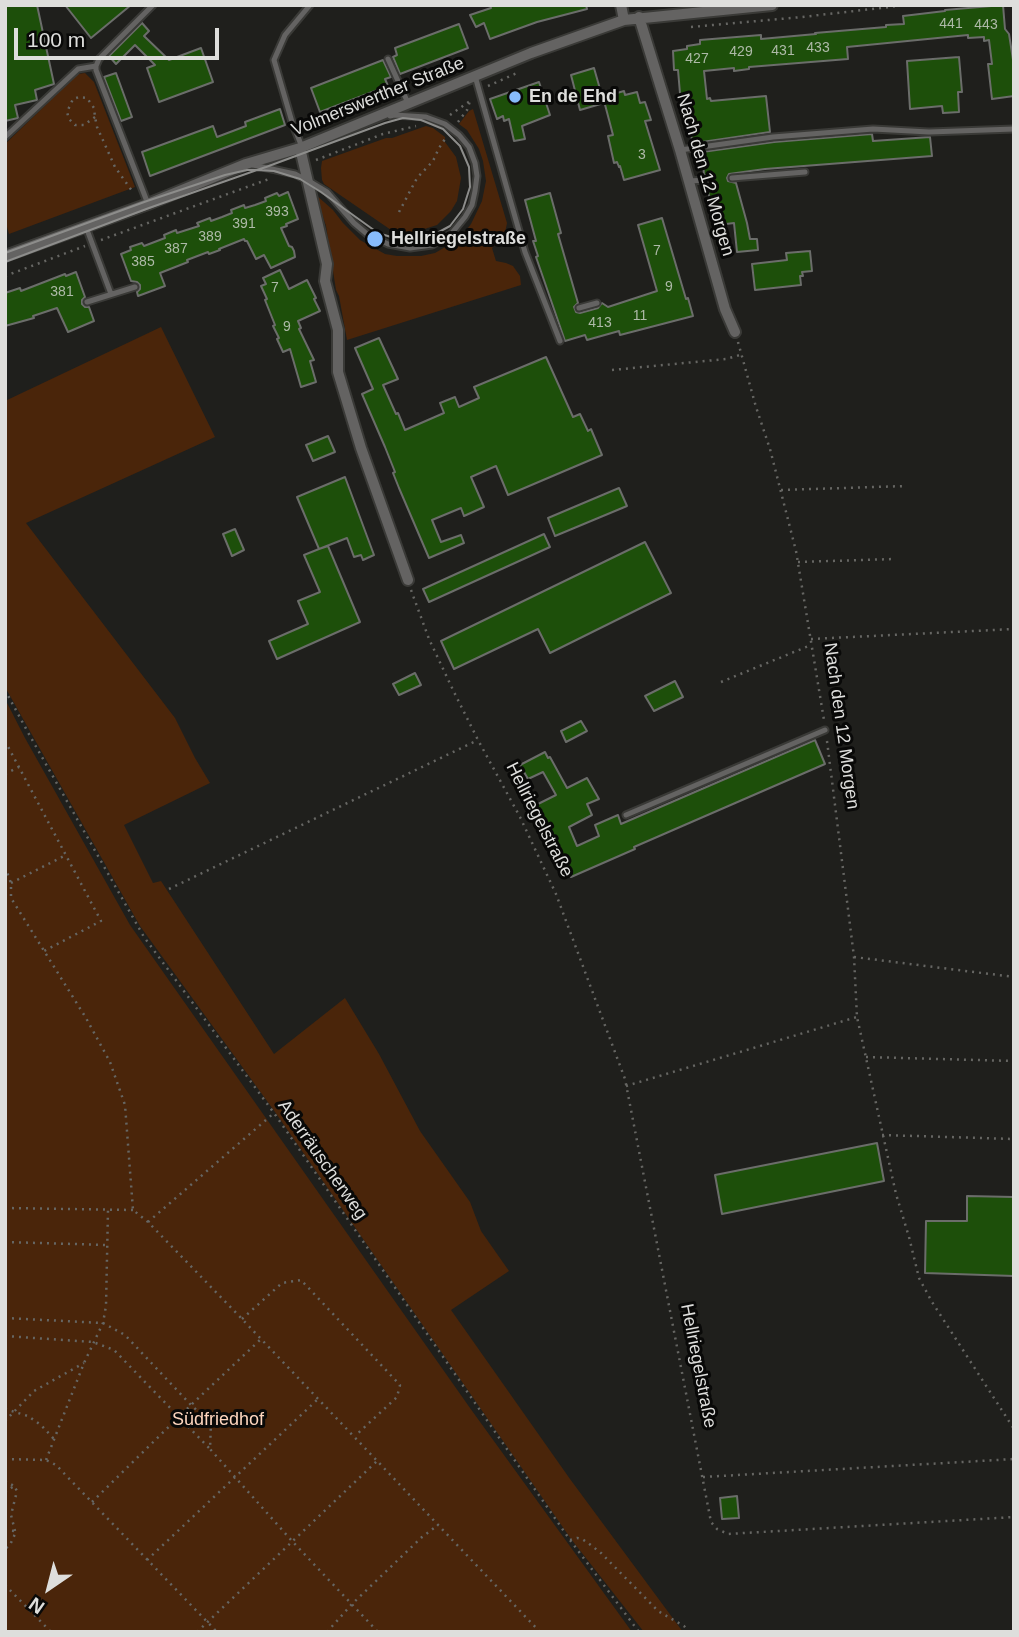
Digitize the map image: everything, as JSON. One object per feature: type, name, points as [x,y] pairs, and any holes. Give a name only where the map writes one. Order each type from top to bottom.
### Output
[{"type":"street","points":[[621,5],[624,20]]},
{"type":"street","name":"Volmerswerther Straße","points":[[5,257],[246,164],[301,148],[531,53],[624,20],[772,5]]},
{"type":"street","name":"Nach den 12 Morgen","points":[[639,18],[725,309],[735,332]]},
{"type":"street","points":[[301,148],[327,264],[325,281],[338,330],[338,372],[361,448],[408,580]]},
{"type":"lane","points":[[148,204],[96,66],[99,59],[153,5]]},
{"type":"lane","points":[[301,148],[274,60],[285,35],[310,5]]},
{"type":"lane","points":[[388,59],[408,103]]},
{"type":"lane","points":[[5,137],[78,69],[96,66]]},
{"type":"lane","points":[[475,76],[525,252],[560,341]]},
{"type":"lane","points":[[246,164],[295,174],[308,180],[327,192],[367,234],[388,244],[420,248],[442,240],[459,227],[472,205],[477,176],[468,147],[459,135],[445,124],[426,117],[394,115],[357,124]]},
{"type":"lane","points":[[680,150],[773,137],[873,129],[929,132],[1014,129]]},
{"type":"lane","points":[[732,178],[805,172]]},
{"type":"lane","points":[[689,181],[706,180]]},
{"type":"lane","points":[[86,227],[111,294]]},
{"type":"lane","points":[[87,302],[135,287]]},
{"type":"lane","points":[[579,308],[597,303]]},
{"type":"lane","points":[[626,815],[825,730]]},
{"type":"path","points":[[692,27],[802,18],[907,5]]},
{"type":"path","points":[[482,88],[522,71]]},
{"type":"path","points":[[95,117],[84,125],[75,125],[67,112],[73,99],[87,98],[94,108],[97,127],[115,167],[133,191]]},
{"type":"path","points":[[399,212],[417,178],[433,161],[439,148],[467,110],[470,101],[449,116]]},
{"type":"path","points":[[309,163],[383,134],[422,125]]},
{"type":"path","points":[[5,276],[275,176]]},
{"type":"path","name":"Nach den 12 Morgen","points":[[735,332],[781,490],[798,562],[825,730],[854,957],[857,1017],[896,1194],[919,1278],[1014,1429]]},
{"type":"path","points":[[612,370],[726,359],[742,355]]},
{"type":"path","points":[[781,490],[906,486]]},
{"type":"path","points":[[798,562],[894,559]]},
{"type":"path","name":"Hellriegelstraße","points":[[408,580],[429,639],[478,740],[520,817],[556,894],[626,1086],[711,1522],[728,1534],[1014,1517]]},
{"type":"path","points":[[811,639],[1014,629]]},
{"type":"path","points":[[721,682],[811,645]]},
{"type":"path","name":"Aderräuscherweg","points":[[5,690],[144,937],[274,1113],[570,1541],[639,1632]]},
{"type":"path","points":[[169,888],[478,740]]},
{"type":"path","points":[[5,741],[101,921],[44,951]]},
{"type":"path","points":[[5,774],[19,767]]},
{"type":"path","points":[[11,883],[66,855]]},
{"type":"path","points":[[5,867],[11,883],[11,898]]},
{"type":"path","points":[[5,894],[11,898],[86,1018],[110,1062],[125,1105],[134,1210]]},
{"type":"path","points":[[854,957],[1014,977]]},
{"type":"path","points":[[626,1086],[857,1017]]},
{"type":"path","points":[[866,1057],[1014,1061]]},
{"type":"path","points":[[148,1222],[274,1113]]},
{"type":"path","points":[[882,1135],[1014,1139]]},
{"type":"path","points":[[5,1208],[134,1210],[355,1436],[540,1632]]},
{"type":"path","points":[[46,1460],[84,1363],[103,1323],[106,1306],[108,1210]]},
{"type":"path","points":[[5,1242],[107,1245]]},
{"type":"path","points":[[242,1319],[282,1283],[301,1280],[400,1385],[397,1397],[355,1436]]},
{"type":"path","points":[[5,1318],[103,1323],[125,1335],[211,1423],[210,1449]]},
{"type":"path","points":[[5,1336],[93,1342],[114,1350],[210,1449],[378,1632]]},
{"type":"path","points":[[92,1502],[261,1339]]},
{"type":"path","points":[[5,1421],[34,1391],[84,1363]]},
{"type":"path","points":[[147,1560],[319,1399]]},
{"type":"path","points":[[5,1409],[28,1416],[54,1438]]},
{"type":"path","points":[[5,1459],[46,1460],[57,1465],[217,1632]]},
{"type":"path","points":[[702,1477],[1014,1459]]},
{"type":"path","points":[[197,1632],[378,1460]]},
{"type":"path","points":[[5,1481],[14,1486],[17,1493],[11,1515],[15,1531],[13,1541],[5,1549]]},
{"type":"path","points":[[5,1492],[14,1486]]},
{"type":"path","points":[[327,1632],[352,1604],[438,1524]]},
{"type":"path","points":[[5,1530],[15,1531]]},
{"type":"path","points":[[570,1541],[577,1538],[588,1543],[658,1611],[690,1632]]},
{"type":"path","points":[[5,1585],[51,1632]]},
{"type":"green space","points":[[85,73],[94,82],[135,187],[9,234],[5,220],[5,144],[78,74]]},
{"type":"green space","points":[[473,109],[507,223],[501,240],[492,248],[496,261],[513,266],[520,276],[521,285],[347,340],[326,226],[316,195],[360,240],[385,254],[421,256],[435,253],[464,233],[482,201],[486,181],[483,161],[467,130],[459,124]]},
{"type":"green space","points":[[426,126],[445,137],[445,142],[456,157],[461,178],[457,201],[437,225],[415,232],[391,230],[324,184],[322,161]]},
{"type":"green space","points":[[161,327],[215,437],[26,523],[175,718],[210,783],[124,825],[153,883],[161,881],[274,1054],[345,998],[379,1054],[420,1131],[470,1202],[481,1231],[509,1271],[451,1310],[570,1479],[683,1632],[644,1632],[571,1539],[275,1112],[140,926],[5,687],[5,401]]},
{"type":"green space","name":"Südfriedhof","points":[[5,699],[130,925],[470,1408],[632,1632],[5,1632]]},
{"type":"building","points":[[5,5],[37,5],[54,84],[35,90],[37,100],[15,105],[18,118],[5,121]]},
{"type":"building","points":[[65,5],[131,5],[91,38]]},
{"type":"building","points":[[490,5],[586,5],[587,9],[537,22],[490,39],[484,23],[476,27],[470,15],[491,8]]},
{"type":"building","points":[[1003,5],[1005,29],[1009,34],[1014,66],[1014,96],[992,99],[988,64],[992,64],[989,40],[984,41],[984,37],[968,38],[968,35],[847,47],[848,59],[749,67],[734,71],[734,68],[704,71],[707,99],[710,98],[711,101],[766,96],[770,132],[702,142],[692,141],[685,105],[681,105],[678,70],[674,70],[673,51],[700,44],[700,40],[761,35],[761,39],[886,27],[904,24],[903,16]]},
{"type":"building","points":[[142,23],[149,31],[144,36],[169,60],[201,48],[213,82],[159,102],[147,68],[155,65],[135,45],[116,64],[109,56]]},
{"type":"building","points":[[459,24],[468,48],[400,74],[393,57],[397,55],[395,48]]},
{"type":"building","points":[[959,57],[962,92],[958,92],[959,112],[943,113],[942,106],[910,109],[907,61]]},
{"type":"building","points":[[383,60],[391,77],[385,79],[388,86],[320,112],[311,88]]},
{"type":"building","points":[[594,68],[604,103],[580,110],[571,75]]},
{"type":"building","points":[[116,73],[132,117],[121,121],[104,77]]},
{"type":"building","points":[[539,82],[550,115],[522,126],[525,139],[514,141],[509,119],[504,121],[503,116],[497,119],[490,99]]},
{"type":"building","points":[[624,91],[625,95],[637,92],[640,103],[645,102],[651,120],[645,121],[660,170],[624,180],[620,166],[617,162],[614,163],[608,136],[613,135],[603,97]]},
{"type":"building","points":[[280,109],[285,125],[150,176],[142,152],[213,126],[217,137],[246,126],[245,122]]},
{"type":"building","points":[[872,134],[873,141],[930,137],[932,156],[729,174],[728,181],[736,183],[750,239],[757,239],[758,250],[737,252],[734,223],[718,225],[706,185],[711,179],[704,175],[702,152],[774,142]]},
{"type":"building","points":[[288,192],[298,219],[281,228],[295,257],[271,268],[264,255],[256,259],[244,239],[160,273],[165,286],[138,296],[140,285],[131,281],[121,254],[131,250],[130,247],[142,243],[144,246],[165,238],[164,235],[176,230],[177,233],[199,226],[197,223],[210,218],[211,221],[244,205],[245,208],[266,201],[265,198],[277,193],[279,196]]},
{"type":"building","points":[[550,193],[561,233],[558,234],[578,303],[574,307],[576,312],[598,308],[602,303],[608,307],[657,291],[638,225],[662,218],[693,316],[620,335],[619,331],[587,340],[585,335],[565,341],[536,257],[538,256],[533,241],[536,241],[525,200]]},
{"type":"building","points":[[810,251],[812,271],[802,272],[801,285],[755,290],[752,264],[787,260],[786,253]]},
{"type":"building","points":[[280,270],[289,289],[307,280],[320,311],[298,321],[301,328],[299,329],[314,360],[310,361],[316,382],[301,387],[290,349],[283,352],[277,339],[279,338],[261,286],[266,284],[263,278]]},
{"type":"building","points":[[76,272],[85,297],[82,304],[89,307],[94,321],[68,332],[57,308],[5,326],[5,293],[20,288],[21,291]]},
{"type":"building","points":[[379,338],[398,379],[383,385],[405,430],[444,413],[440,403],[455,397],[459,407],[479,398],[474,387],[546,357],[573,417],[580,414],[588,431],[591,429],[602,455],[508,495],[496,466],[471,477],[484,507],[464,516],[461,508],[432,520],[441,542],[461,535],[464,543],[429,558],[362,394],[373,389],[355,348]]},
{"type":"building","points":[[328,436],[335,452],[313,461],[306,445]]},
{"type":"building","points":[[345,477],[374,555],[363,560],[361,555],[354,557],[347,538],[319,549],[297,497]]},
{"type":"building","points":[[619,488],[627,506],[555,536],[548,518]]},
{"type":"building","points":[[235,529],[244,550],[232,556],[223,534]]},
{"type":"building","points":[[544,534],[550,547],[429,602],[423,589]]},
{"type":"building","points":[[645,542],[671,593],[550,653],[538,629],[454,669],[441,641]]},
{"type":"building","points":[[328,546],[360,622],[277,659],[269,641],[308,624],[298,601],[320,592],[304,555]]},
{"type":"building","points":[[415,673],[421,685],[399,695],[393,684]]},
{"type":"building","points":[[675,681],[683,697],[654,711],[645,696]]},
{"type":"building","points":[[581,721],[587,731],[566,742],[561,731]]},
{"type":"building","points":[[815,740],[825,764],[571,877],[552,834],[547,836],[532,807],[556,795],[543,772],[528,779],[520,765],[545,752],[567,788],[587,778],[599,799],[587,804],[592,815],[569,827],[577,846],[599,836],[595,825],[618,815],[621,824]]},
{"type":"building","points":[[877,1143],[884,1181],[722,1214],[715,1175]]},
{"type":"building","points":[[967,1196],[1014,1197],[1014,1276],[925,1273],[926,1221],[967,1221]]},
{"type":"building","points":[[737,1496],[739,1518],[722,1519],[720,1498]]},
{"type":"tram line","points":[[5,253],[147,201],[247,170],[257,170],[274,171],[300,179],[378,233],[404,241],[426,239],[450,226],[463,209],[470,187],[469,167],[460,146],[443,129],[421,120],[403,118],[385,123],[266,167],[257,170],[149,208],[5,262]]},
{"type":"place","name":"En de Ehd","points":[[515,97]]},
{"type":"place","name":"Hellriegelstraße","points":[[375,239]]}]
